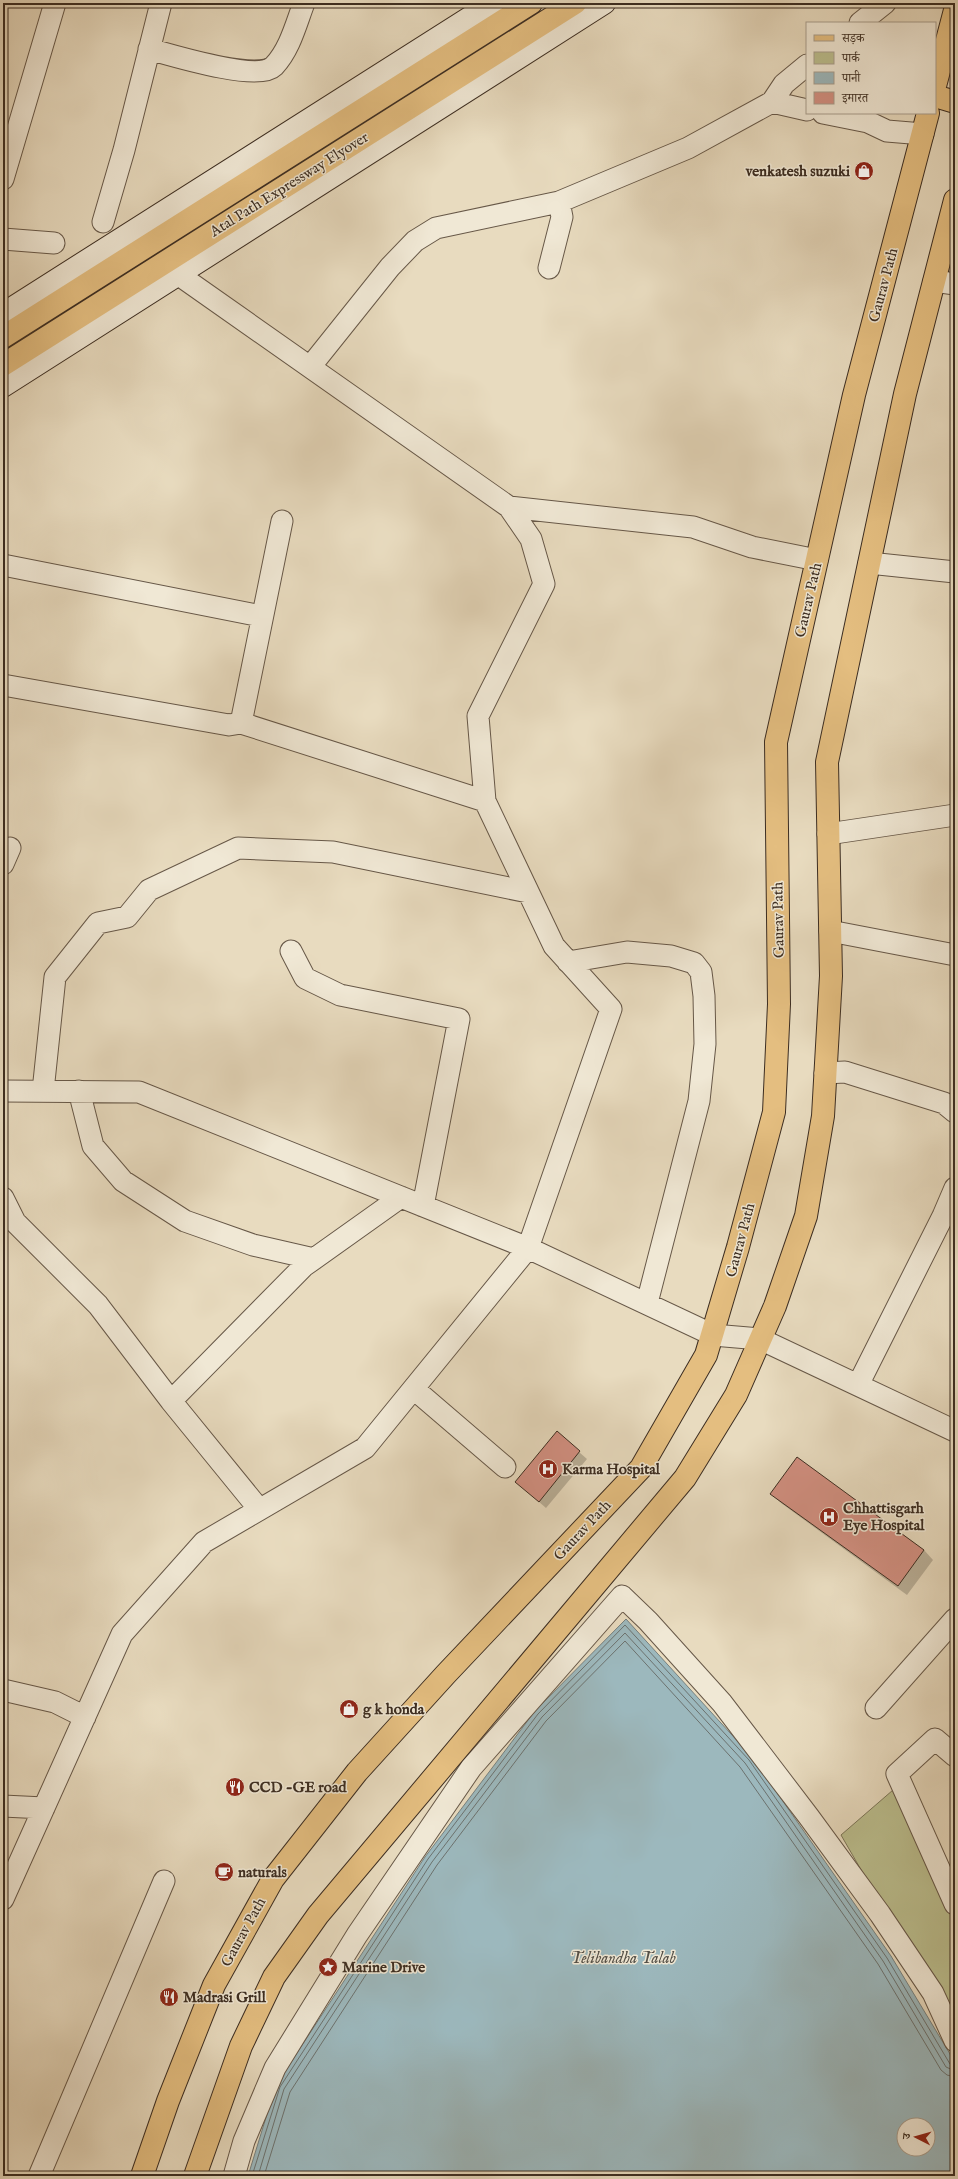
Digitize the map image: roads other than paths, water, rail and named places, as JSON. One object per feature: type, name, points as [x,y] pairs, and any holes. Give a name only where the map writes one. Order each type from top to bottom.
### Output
[{"type":"main road","name":"Atal Path Expressway Flyover","points":[[3,337],[530,3]]},
{"type":"main road","name":"Atal Path Expressway Flyover","points":[[3,365],[575,3]]},
{"type":"main road","points":[[936,82],[955,10]]},
{"type":"main road","points":[[936,96],[955,102]]},
{"type":"main road","name":"Gaurav Path","points":[[142,2176],[168,2101],[214,1984],[273,1879],[357,1772],[446,1674],[641,1468],[706,1355],[713,1335],[774,1112],[779,1004],[776,742],[854,395],[925,123]]},
{"type":"main road","points":[[195,2176],[241,2046],[274,1977],[318,1915],[685,1478],[736,1395],[775,1306],[806,1216],[823,1116],[831,976],[827,762],[905,394],[955,202]]},
{"type":"street","points":[[3,179],[55,3]]},
{"type":"street","points":[[103,222],[124,150],[160,3]]},
{"type":"street","points":[[149,49],[227,69],[259,71],[273,68],[287,48],[304,3]]},
{"type":"street","points":[[3,314],[493,3]]},
{"type":"street","points":[[3,386],[604,3]]},
{"type":"street","points":[[861,22],[885,3]]},
{"type":"street","points":[[310,367],[390,267],[415,241],[436,228],[559,202],[688,148],[772,102],[784,84],[806,66]]},
{"type":"street","points":[[772,102],[806,110]]},
{"type":"street","points":[[828,114],[868,122],[888,131],[925,123]]},
{"type":"street","points":[[549,268],[562,217],[559,202]]},
{"type":"street","points":[[3,239],[54,243]]},
{"type":"street","points":[[3,1899],[122,1634],[204,1542],[366,1448],[528,1248],[611,1009],[554,946],[485,801],[478,716],[544,584],[531,539],[509,507],[179,275]]},
{"type":"street","points":[[934,282],[955,284]]},
{"type":"street","points":[[509,507],[692,527],[752,546],[817,560]]},
{"type":"street","points":[[241,723],[261,616],[282,521]]},
{"type":"street","points":[[869,563],[955,572]]},
{"type":"street","points":[[3,565],[261,616]]},
{"type":"street","points":[[3,685],[229,725],[241,723],[485,801]]},
{"type":"street","points":[[828,834],[955,814]]},
{"type":"street","points":[[43,1091],[55,977],[98,923],[127,917],[149,890],[238,848],[333,852],[528,892]]},
{"type":"street","points":[[830,931],[955,955]]},
{"type":"street","points":[[291,951],[305,978],[340,995],[460,1020],[423,1206]]},
{"type":"street","points":[[568,962],[627,952],[671,956],[694,963],[701,972],[704,996],[705,1044],[699,1101],[646,1304]]},
{"type":"street","points":[[825,1073],[845,1072],[944,1103],[955,1112]]},
{"type":"street","points":[[3,1091],[139,1092],[528,1248],[713,1335],[760,1339],[955,1432]]},
{"type":"street","points":[[79,1092],[94,1146],[123,1180],[185,1221],[253,1245],[314,1259]]},
{"type":"street","points":[[858,1385],[943,1216],[955,1188]]},
{"type":"street","points":[[171,1402],[304,1266],[401,1197]]},
{"type":"street","points":[[3,1198],[15,1222],[98,1306],[171,1402],[259,1509]]},
{"type":"street","points":[[414,1389],[504,1467]]},
{"type":"street","points":[[234,2176],[244,2141],[275,2068],[357,1935],[471,1768],[622,1596],[648,1621],[722,1703],[809,1817],[880,1914],[933,1993],[955,2041]]},
{"type":"street","points":[[876,1708],[955,1619]]},
{"type":"street","points":[[3,1690],[55,1702],[85,1717]]},
{"type":"street","points":[[955,1756],[935,1739],[897,1774],[955,1904]]},
{"type":"street","points":[[3,1806],[44,1808]]},
{"type":"street","points":[[39,2176],[164,1881]]},
{"type":"water","name":"Telibandha Talab","points":[[626,1619],[752,1757],[891,1956],[950,2054],[955,2066],[955,2176],[248,2176],[276,2085],[425,1857],[535,1711]]},
{"type":"place","name":"venkatesh suzuki","points":[[864,171]]},
{"type":"place","name":"Karma Hospital","points":[[548,1469]]},
{"type":"place","name":"Chhattisgarh Eye Hospital","points":[[829,1517]]},
{"type":"place","name":"g k honda","points":[[349,1709]]},
{"type":"place","name":"CCD -GE road","points":[[235,1787]]},
{"type":"place","name":"naturals","points":[[224,1872]]},
{"type":"place","name":"Marine Drive","points":[[328,1967]]},
{"type":"place","name":"Madrasi Grill","points":[[169,1997]]}]
